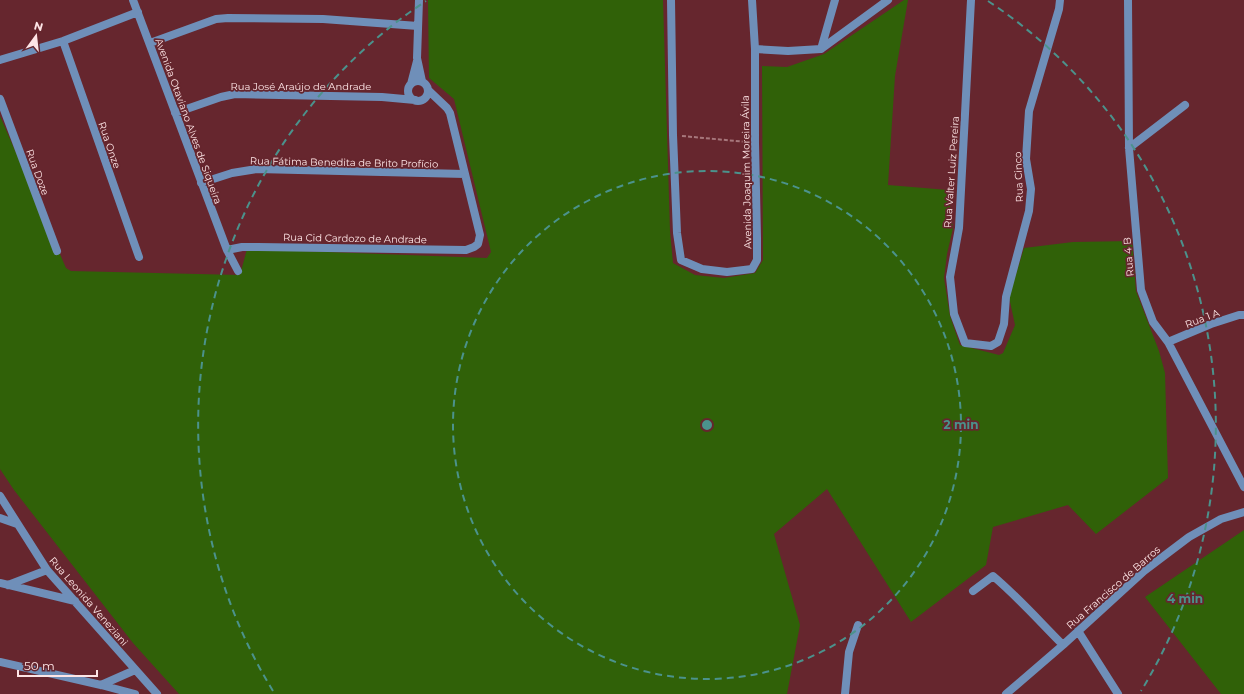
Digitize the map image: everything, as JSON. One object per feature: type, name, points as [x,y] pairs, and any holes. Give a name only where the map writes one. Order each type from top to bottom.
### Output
[{"type":"street","name":"Avenida Otaviano Alves de Siqueira","points":[[133,0],[226,250],[238,271]]},
{"type":"street","points":[[418,58],[409,94],[415,100],[422,100],[427,94],[427,87],[422,82],[418,58],[420,0]]},
{"type":"street","points":[[671,0],[673,135]]},
{"type":"street","name":"Avenida Joaquim Moreira Ávila","points":[[673,135],[677,233],[681,260],[702,269],[727,272],[752,269],[757,260],[755,49],[752,0]]},
{"type":"street","points":[[821,49],[835,0]]},
{"type":"street","points":[[755,49],[788,51],[821,49],[888,0]]},
{"type":"street","name":"Rua Valter Luiz Pereira","points":[[965,343],[954,314],[950,277],[959,228],[971,0]]},
{"type":"street","name":"Rua Cinco","points":[[965,343],[991,346],[998,342],[1004,324],[1006,297],[1029,211],[1031,189],[1026,158],[1029,111],[1059,9],[1060,0]]},
{"type":"street","name":"Rua 4 B","points":[[1128,0],[1128,148],[1142,290],[1153,322],[1168,342],[1244,487]]},
{"type":"street","points":[[0,60],[63,41],[138,12]]},
{"type":"street","points":[[150,44],[216,19],[228,18],[323,19],[418,26]]},
{"type":"street","name":"Rua Onze","points":[[63,41],[139,257]]},
{"type":"street","points":[[410,87],[418,81],[422,82]]},
{"type":"street","name":"Rua José Araújo de Andrade","points":[[382,97],[410,87]]},
{"type":"street","name":"Rua José Araújo de Andrade","points":[[175,113],[221,97],[235,94],[382,97],[415,100]]},
{"type":"street","points":[[427,94],[440,102],[450,113],[465,174]]},
{"type":"street","name":"Rua Doze","points":[[0,99],[56,251]]},
{"type":"street","points":[[1128,148],[1185,104]]},
{"type":"street","name":"Rua Fátima Benedita de Brito Profício","points":[[201,183],[232,173],[257,169],[465,174]]},
{"type":"street","name":"Rua Cid Cardozo de Andrade","points":[[226,250],[242,247],[258,247],[466,250],[478,244],[480,235],[465,174]]},
{"type":"street","name":"Rua 1 A","points":[[1168,342],[1211,324],[1239,315],[1244,315]]},
{"type":"street","name":"Rua Leonida Veneziani","points":[[1,498],[48,570],[157,694]]},
{"type":"street","name":"Rua Francisco de Barros","points":[[1006,694],[1063,645],[1144,571],[1189,537],[1221,519],[1244,512]]},
{"type":"street","points":[[0,518],[17,524]]},
{"type":"street","points":[[4,584],[48,570]]},
{"type":"street","points":[[973,590],[993,576],[1011,591],[1063,645]]},
{"type":"street","points":[[4,584],[75,601]]},
{"type":"street","points":[[845,694],[849,652],[858,625]]},
{"type":"street","points":[[1078,630],[1118,694]]},
{"type":"street","points":[[0,662],[135,694]]},
{"type":"street","points":[[101,685],[135,670]]},
{"type":"path","points":[[673,135],[755,143]]},
{"type":"green space","points":[[428,0],[663,0],[670,231],[673,263],[695,275],[724,278],[755,273],[763,260],[762,66],[787,67],[824,54],[904,0],[908,0],[895,76],[888,185],[948,190],[953,228],[947,254],[944,278],[950,316],[960,345],[999,355],[1003,353],[1015,325],[1009,297],[1024,248],[1073,242],[1132,241],[1136,291],[1159,351],[1165,373],[1168,478],[1096,534],[1068,505],[993,527],[986,565],[911,622],[827,489],[774,534],[800,625],[787,694],[179,694],[133,643],[14,490],[0,469],[0,116],[66,268],[71,271],[240,275],[247,249],[487,258],[491,252],[454,99],[429,78]]},
{"type":"green space","points":[[1244,530],[1244,694],[1221,694],[1145,597]]}]
